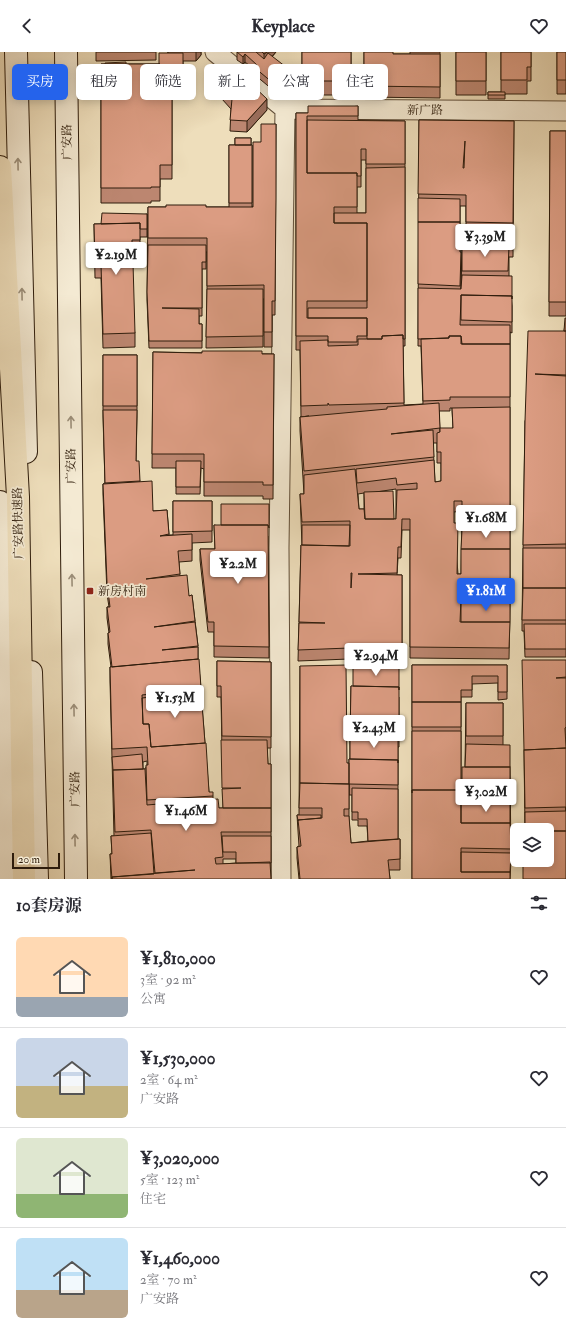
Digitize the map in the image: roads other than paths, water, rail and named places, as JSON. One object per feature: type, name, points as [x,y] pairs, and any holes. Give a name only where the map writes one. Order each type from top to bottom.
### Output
[{"type":"highway","name":"广安路快速路","points":[[0,167],[18,497],[24,879]]},
{"type":"main road","points":[[16,52],[37,879]]},
{"type":"main road","name":"广安路","points":[[66,52],[76,879]]},
{"type":"main road","points":[[0,502],[5,879]]},
{"type":"street","points":[[215,52],[285,109],[279,548],[281,879]]},
{"type":"street","name":"新广路","points":[[285,109],[566,110]]},
{"type":"place","name":"新房村南","points":[[90,591]]}]
